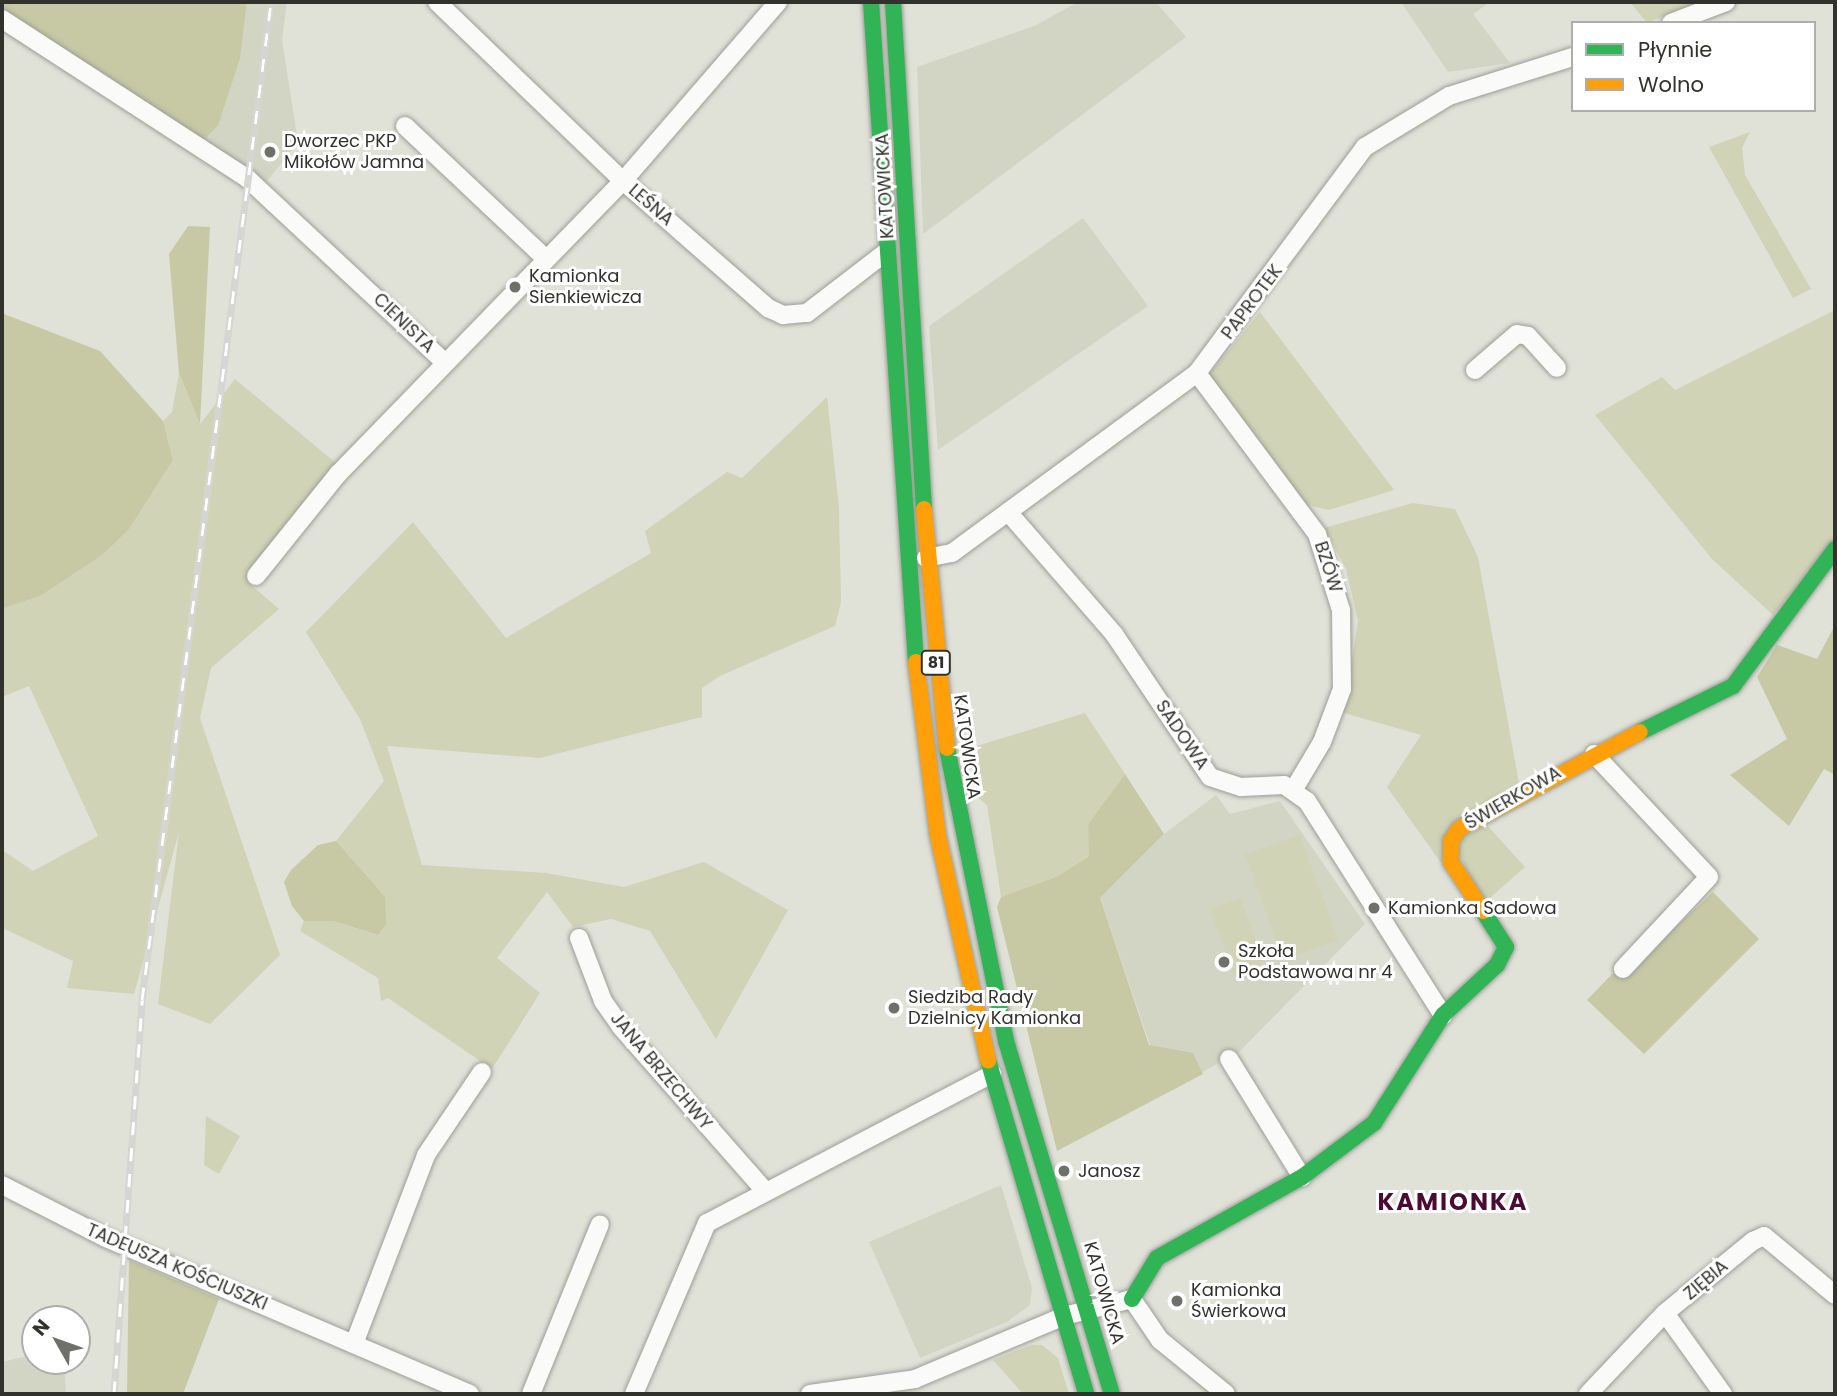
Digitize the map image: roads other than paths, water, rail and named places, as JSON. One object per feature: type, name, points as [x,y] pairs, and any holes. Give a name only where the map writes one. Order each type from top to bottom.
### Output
[{"type":"main road","name":"KATOWICKA","points":[[871,2],[907,595],[927,769],[959,948],[992,1074],[1086,1394]]},
{"type":"main road","name":"KATOWICKA","points":[[893,2],[926,558],[953,798],[979,935],[1112,1394]]},
{"type":"main road","name":"ŚWIERKOWA","points":[[1132,1299],[1157,1258],[1302,1177],[1374,1123],[1443,1016],[1497,965],[1506,947],[1451,862],[1451,841],[1459,829],[1527,787],[1733,686],[1835,549]]},
{"type":"street","name":"LEŚNA","points":[[437,2],[623,181],[783,316],[807,313],[885,253]]},
{"type":"street","name":"CIENISTA","points":[[2,19],[248,179],[445,363],[623,181],[778,2]]},
{"type":"street","points":[[1676,21],[1726,2]]},
{"type":"street","name":"PAPROTEK","points":[[926,558],[952,553],[1197,373],[1365,146],[1465,89],[1571,58]]},
{"type":"street","points":[[405,126],[545,258]]},
{"type":"street","points":[[1475,370],[1517,334],[1528,336],[1557,368]]},
{"type":"street","points":[[256,576],[338,474],[445,363]]},
{"type":"street","name":"BZÓW","points":[[1197,373],[1317,534],[1341,610],[1342,690],[1322,743],[1294,789]]},
{"type":"street","name":"SADOWA","points":[[1008,512],[1114,634],[1210,777],[1241,786],[1294,789]]},
{"type":"street","points":[[1594,754],[1709,877],[1623,969]]},
{"type":"street","points":[[1294,789],[1443,1016]]},
{"type":"street","name":"JANA BRZECHWY","points":[[579,938],[603,1001],[621,1027],[765,1191]]},
{"type":"street","points":[[1229,1059],[1302,1177]]},
{"type":"street","points":[[354,1344],[426,1155],[482,1072]]},
{"type":"street","points":[[634,1394],[702,1230],[765,1191],[992,1074]]},
{"type":"street","name":"TADEUSZA KOŚCIUSZKI","points":[[2,1185],[99,1235],[470,1394]]},
{"type":"street","points":[[531,1394],[600,1224]]},
{"type":"street","name":"ZIĘBIA","points":[[1588,1394],[1665,1314],[1765,1236],[1835,1295]]},
{"type":"street","points":[[810,1394],[915,1379],[1088,1307],[1132,1299],[1160,1340],[1226,1394]]},
{"type":"street","points":[[1665,1314],[1723,1394]]},
{"type":"railway","points":[[114,1394],[142,1000],[271,2]]},
{"type":"place","name":"Dworzec PKP Mikołów Jamna","points":[[270,152]]},
{"type":"place","name":"Kamionka Sienkiewicza","points":[[515,287]]},
{"type":"place","name":"Kamionka Sadowa","points":[[1374,908]]},
{"type":"place","name":"Szkoła Podstawowa nr 4","points":[[1224,962]]},
{"type":"place","name":"Siedziba Rady Dzielnicy Kamionka","points":[[894,1008]]},
{"type":"place","name":"Janosz","points":[[1064,1171]]},
{"type":"place","name":"Kamionka Świerkowa","points":[[1177,1301]]},
{"type":"district","name":"KAMIONKA","points":[[1453,1202]]}]
